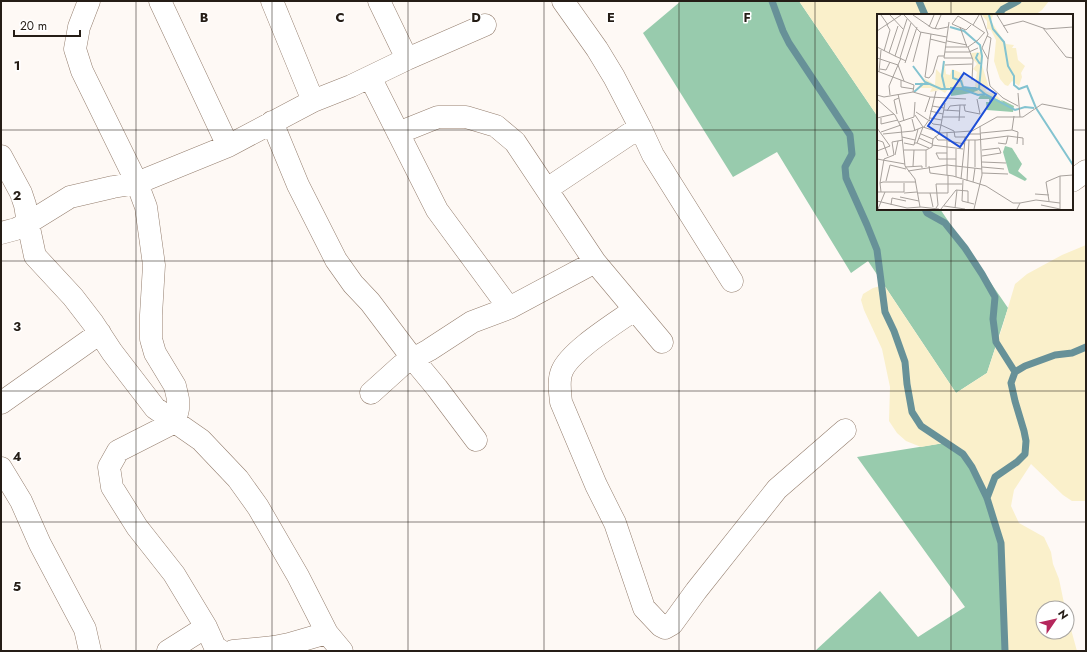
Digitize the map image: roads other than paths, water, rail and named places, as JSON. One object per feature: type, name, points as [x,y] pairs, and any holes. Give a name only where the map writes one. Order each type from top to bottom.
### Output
[{"type":"street","points":[[89,1],[79,27],[75,49],[82,71],[137,183],[146,207],[154,265],[150,315],[151,339],[155,353],[175,386],[178,399],[178,409],[175,422],[118,452],[109,467],[112,487],[137,527],[174,574],[206,627],[215,647],[221,651]]},
{"type":"street","points":[[160,1],[228,146]]},
{"type":"street","points":[[272,1],[313,102]]},
{"type":"street","points":[[379,1],[407,59]]},
{"type":"street","points":[[563,1],[597,49],[614,77],[653,155],[732,281]]},
{"type":"street","points":[[1,233],[16,229],[28,223],[70,197],[137,183],[228,146],[313,102],[485,25]]},
{"type":"street","points":[[370,77],[437,210],[509,308]]},
{"type":"street","points":[[398,133],[438,117],[466,117],[496,126],[515,142],[596,262],[634,310],[662,342]]},
{"type":"street","points":[[272,122],[298,185],[336,260],[353,284],[370,302],[476,440]]},
{"type":"street","points":[[547,189],[640,127]]},
{"type":"street","points":[[1,156],[21,193],[25,205],[35,256],[73,297],[155,408],[201,440],[238,480],[254,502],[298,576],[327,634],[342,651]]},
{"type":"street","points":[[1073,181],[1086,171]]},
{"type":"street","points":[[372,393],[394,371],[472,322],[509,308],[596,262]]},
{"type":"street","points":[[634,310],[573,355],[562,371],[560,388],[561,402],[596,485],[616,523],[644,608],[661,626],[665,628],[672,624],[696,591],[777,489],[845,430]]},
{"type":"street","points":[[1,404],[100,333]]},
{"type":"street","points":[[1,468],[21,502],[40,544],[85,629],[90,651]]},
{"type":"street","points":[[168,651],[206,627]]},
{"type":"street","points":[[233,651],[275,649],[327,634]]},
{"type":"waterway","points":[[772,1],[789,43],[850,135],[852,154],[845,167],[846,178],[877,250],[885,312],[894,331],[905,362],[912,412],[921,426],[963,454],[972,467],[987,498],[1001,543],[1005,651]]},
{"type":"waterway","points":[[919,1],[925,14]]},
{"type":"waterway","points":[[999,14],[1003,9],[1018,1]]},
{"type":"waterway","points":[[926,210],[927,213],[945,223],[965,248],[995,297],[993,319],[996,342],[1015,372]]},
{"type":"waterway","points":[[987,498],[995,477],[1017,462],[1025,454],[1026,441],[1011,383],[1015,372],[1025,366],[1055,355],[1072,353],[1086,347]]}]
